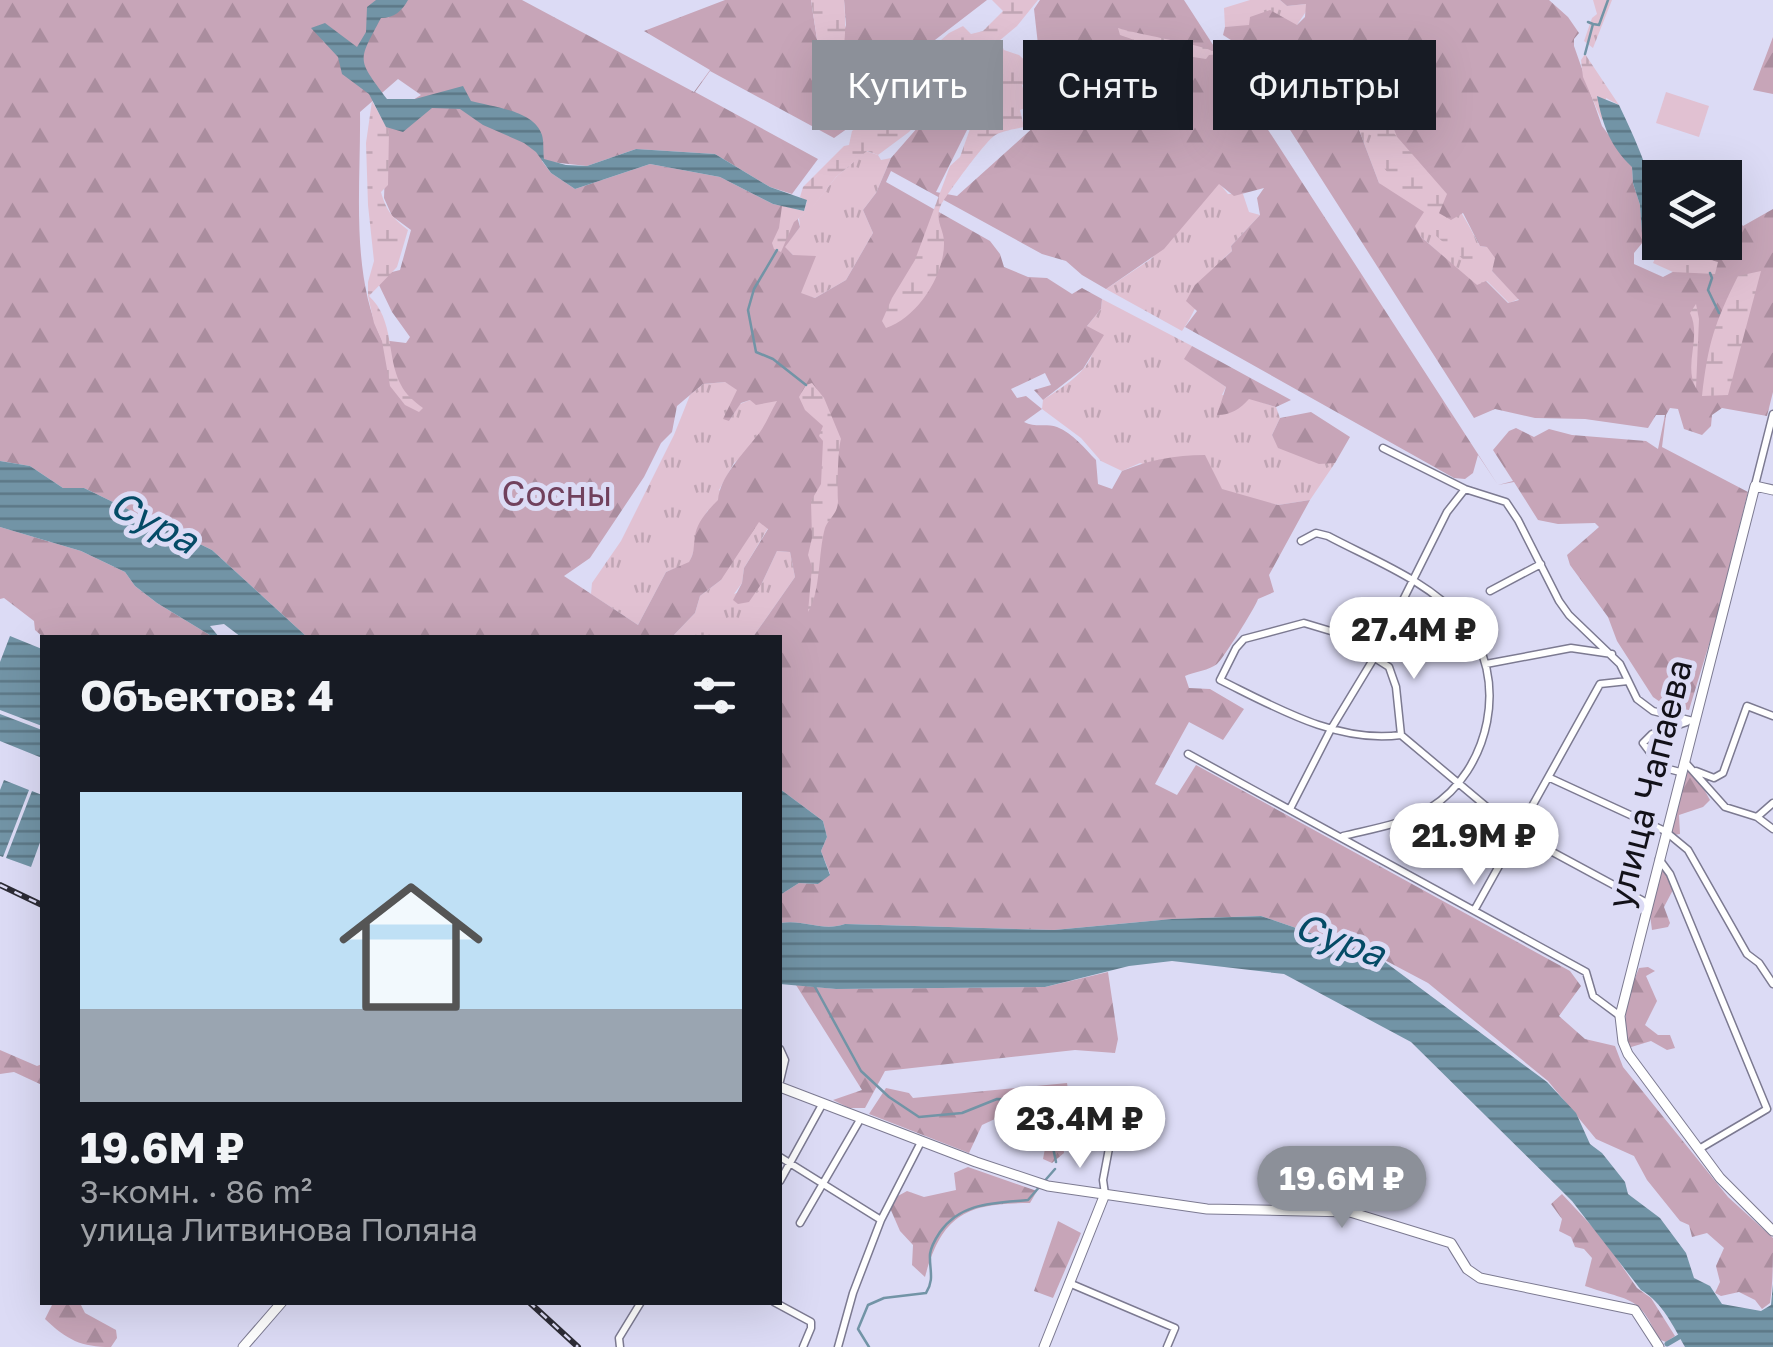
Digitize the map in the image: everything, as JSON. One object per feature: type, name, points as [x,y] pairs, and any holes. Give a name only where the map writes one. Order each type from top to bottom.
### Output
[{"type":"main road","points":[[1755,486],[1773,489]]},
{"type":"main road","name":"улица Чапаева","points":[[1620,1016],[1755,486]]},
{"type":"main road","points":[[1620,1016],[1628,1054],[1720,1178],[1773,1232]]},
{"type":"main road","points":[[782,1085],[1032,1182],[1207,1209],[1366,1215],[1451,1243],[1467,1269],[1480,1278],[1635,1310],[1658,1347]]},
{"type":"main road","points":[[1044,1347],[1105,1194]]},
{"type":"main road","points":[[243,1347],[279,1305]]},
{"type":"street","name":"улица Чапаева","points":[[1755,486],[1773,414]]},
{"type":"street","points":[[1383,448],[1465,490],[1506,502],[1569,615],[1612,654],[1636,700],[1653,711],[1693,721]]},
{"type":"street","points":[[1760,463],[1764,480],[1773,489]]},
{"type":"street","points":[[1290,809],[1331,729],[1374,658],[1448,512],[1465,490]]},
{"type":"street","points":[[1301,541],[1316,533],[1328,536],[1411,580],[1465,622],[1486,664],[1490,708],[1479,751],[1460,784],[1429,809],[1342,837]]},
{"type":"street","points":[[1490,591],[1541,564]]},
{"type":"street","points":[[1401,735],[1374,739],[1331,729],[1220,680],[1244,639],[1304,623],[1334,632],[1389,667],[1396,686],[1401,735],[1519,834],[1647,903]]},
{"type":"street","points":[[1486,664],[1571,648],[1612,654]]},
{"type":"street","points":[[1475,909],[1600,684],[1628,681]]},
{"type":"street","points":[[1696,771],[1714,778],[1723,773],[1747,706],[1773,716]]},
{"type":"street","points":[[1680,772],[1661,767],[1642,743],[1652,734],[1693,721]]},
{"type":"street","points":[[1188,754],[1586,972],[1593,996],[1620,1016]]},
{"type":"street","points":[[1683,760],[1725,807],[1757,817],[1773,828]]},
{"type":"street","points":[[1550,778],[1665,830],[1688,850],[1746,954],[1773,984]]},
{"type":"street","points":[[1757,817],[1773,803]]},
{"type":"street","points":[[1658,858],[1670,874],[1767,1108],[1699,1149]]},
{"type":"street","points":[[782,1178],[823,1103]]},
{"type":"street","points":[[1105,1194],[1102,1180],[1117,1106]]},
{"type":"street","points":[[800,1223],[861,1118]]},
{"type":"street","points":[[838,1347],[852,1294],[880,1220],[921,1142]]},
{"type":"street","points":[[782,1157],[880,1220]]},
{"type":"street","points":[[1069,1284],[1175,1328],[1168,1347]]},
{"type":"street","points":[[620,1347],[619,1338],[639,1305]]},
{"type":"street","points":[[779,1305],[810,1322],[812,1328],[803,1347]]},
{"type":"green space","name":"Сосны","points":[[0,0],[522,0],[694,92],[710,70],[644,31],[725,0],[811,0],[817,40],[812,40],[812,126],[710,71],[695,92],[818,159],[792,194],[770,187],[715,154],[636,149],[587,166],[542,161],[551,173],[575,189],[650,164],[720,177],[773,204],[795,209],[800,227],[785,247],[793,255],[816,256],[801,293],[815,298],[846,280],[873,233],[863,210],[876,193],[891,158],[915,130],[967,130],[936,192],[957,196],[1030,130],[1193,130],[1193,40],[1037,40],[1034,9],[1040,0],[1184,0],[1213,45],[1213,130],[1268,130],[1498,485],[1478,455],[1473,473],[1465,479],[1454,478],[1185,327],[1197,311],[1186,301],[1195,285],[1232,251],[1231,246],[1260,215],[1257,198],[1264,188],[1234,196],[1219,184],[1164,249],[1106,289],[1066,261],[1042,254],[891,171],[886,182],[990,241],[1004,267],[1028,277],[1047,278],[1072,294],[1082,288],[1102,299],[1101,309],[1087,326],[1104,335],[1083,369],[1043,400],[1034,390],[1051,385],[1045,373],[1011,389],[1017,398],[1026,396],[1042,409],[1024,422],[1063,430],[1096,460],[1098,484],[1112,489],[1122,471],[1132,467],[1172,457],[1205,455],[1222,489],[1278,505],[1310,500],[1269,575],[1274,592],[1258,599],[1217,664],[1185,676],[1189,688],[1210,689],[1244,709],[1223,740],[1189,722],[1155,784],[1177,795],[1196,765],[1570,971],[1581,986],[1559,1016],[1585,1039],[1615,1046],[1623,1067],[1728,1197],[1773,1238],[1770,1303],[1762,1309],[1755,1300],[1739,1292],[1721,1296],[1715,1293],[1720,1282],[1716,1266],[1724,1248],[1707,1233],[1692,1237],[1689,1225],[1680,1221],[1647,1180],[1634,1156],[1596,1139],[1548,1081],[1428,983],[1377,956],[1261,916],[1172,919],[1054,930],[782,923],[782,894],[799,883],[818,884],[830,874],[821,851],[827,837],[823,821],[782,790],[782,635],[754,635],[795,577],[790,552],[777,551],[749,602],[738,604],[733,600],[744,568],[768,529],[759,522],[721,580],[700,596],[695,613],[674,635],[305,635],[212,550],[84,488],[63,488],[30,466],[0,461]],"holes":[[[398,79],[421,95],[387,116],[384,198],[392,216],[411,230],[400,270],[388,273],[379,285],[410,337],[406,343],[382,340],[365,286],[359,228],[360,112]],[[725,382],[737,390],[723,419],[729,421],[741,403],[777,401],[762,429],[727,475],[718,500],[700,522],[689,562],[666,572],[638,625],[564,576],[590,558],[644,477],[661,443],[672,432],[677,406],[703,384]]]},
{"type":"green space","points":[[811,0],[844,0],[844,40],[817,40]]},
{"type":"green space","points":[[844,0],[987,0],[935,40],[841,40],[846,25]]},
{"type":"green space","points":[[992,0],[1038,0],[1000,40],[941,40],[963,26],[971,34],[983,31],[1003,11]]},
{"type":"green space","points":[[1250,0],[1280,0],[1287,6],[1306,4],[1307,10],[1297,25],[1225,27],[1224,8]]},
{"type":"green space","points":[[1280,0],[1549,0],[1579,33],[1574,46],[1602,126],[1632,166],[1642,230],[1642,243],[1634,253],[1634,264],[1663,277],[1688,264],[1686,260],[1742,260],[1742,225],[1773,209],[1773,392],[1767,416],[1722,408],[1712,415],[1711,426],[1702,435],[1684,429],[1678,409],[1670,408],[1666,415],[1662,447],[1748,492],[1689,710],[1666,706],[1653,697],[1617,641],[1608,617],[1570,565],[1567,555],[1599,527],[1595,523],[1538,520],[1514,482],[1498,485],[1513,481],[1493,450],[1509,431],[1516,428],[1534,437],[1549,429],[1572,435],[1646,441],[1658,449],[1665,415],[1656,415],[1648,428],[1585,419],[1535,418],[1495,409],[1474,418],[1290,130],[1359,130],[1379,183],[1424,212],[1415,226],[1421,237],[1477,285],[1486,281],[1508,303],[1519,300],[1492,271],[1495,258],[1487,247],[1480,246],[1463,213],[1451,220],[1430,208],[1392,148],[1397,137],[1394,130],[1436,130],[1436,40],[1231,40],[1223,35],[1225,27],[1249,25],[1250,17],[1270,10],[1297,25],[1305,17],[1306,4],[1287,6]]},
{"type":"green space","points":[[1593,0],[1612,0],[1593,48],[1584,41],[1597,14]]},
{"type":"green space","points":[[1118,28],[1170,40],[1135,40],[1120,35]]},
{"type":"green space","points":[[1773,37],[1773,94],[1753,90]]},
{"type":"green space","points":[[1193,45],[1213,51],[1206,59],[1193,57]]},
{"type":"green space","points":[[1003,48],[1019,55],[1023,59],[1020,110],[1023,127],[994,136],[951,190],[939,210],[944,242],[934,281],[908,315],[886,328],[882,321],[915,260],[950,166],[960,157],[970,130],[1003,130]]},
{"type":"green space","points":[[1585,54],[1619,105],[1606,98],[1602,121],[1583,77],[1581,60]]},
{"type":"green space","points":[[1666,92],[1709,106],[1699,137],[1656,123]]},
{"type":"green space","points":[[372,101],[389,131],[388,185],[381,192],[391,214],[408,230],[397,267],[369,296],[387,327],[396,374],[408,395],[423,408],[419,412],[405,405],[390,386],[368,296],[374,261],[366,143]]},
{"type":"green space","points":[[819,130],[845,130],[834,138]]},
{"type":"green space","points":[[911,130],[878,155],[867,151],[836,177],[812,208],[794,222],[781,252],[774,249],[772,243],[782,206],[804,211],[807,201],[800,197],[803,187],[849,145],[852,131]]},
{"type":"green space","points":[[1359,130],[1404,130],[1453,198],[1480,246],[1488,247],[1496,258],[1492,271],[1519,299],[1509,303],[1487,281],[1477,286],[1421,237],[1379,183]]},
{"type":"green space","points":[[1369,130],[1391,130],[1447,194],[1437,218],[1445,229],[1460,234],[1483,262],[1483,269],[1478,272],[1435,235],[1427,211],[1401,189],[1380,163]]},
{"type":"green space","points":[[866,151],[881,160],[891,158],[876,193],[863,210],[873,233],[846,280],[815,298],[800,294],[793,255],[784,247],[800,227],[799,218]]},
{"type":"green space","points":[[1219,183],[1228,194],[1243,194],[1249,212],[1260,215],[1216,268],[1182,331],[1106,289],[1151,259]]},
{"type":"green space","points":[[1718,262],[1715,274],[1673,272],[1653,263]]},
{"type":"green space","points":[[1761,271],[1728,395],[1702,396],[1713,334],[1738,276]]},
{"type":"green space","points":[[1102,299],[1192,346],[1185,359],[1226,387],[1222,395],[1276,407],[1280,418],[1272,435],[1279,448],[1335,463],[1310,500],[1278,505],[1238,496],[1140,463],[1122,471],[1101,461],[1081,438],[1042,409],[1043,400],[1087,365],[1095,333],[1087,326],[1101,309]]},
{"type":"green space","points":[[1696,304],[1696,388],[1691,370],[1694,332],[1690,313]]},
{"type":"green space","points":[[1192,346],[1291,400],[1276,407],[1249,399],[1235,411],[1217,415],[1226,387],[1184,359]]},
{"type":"green space","points":[[725,382],[738,389],[729,421],[740,404],[750,400],[808,398],[734,463],[719,490],[768,528],[744,568],[742,583],[734,594],[762,583],[777,551],[790,552],[795,577],[754,635],[674,635],[695,613],[700,596],[721,580],[708,510],[689,563],[666,572],[638,625],[591,594],[592,583],[621,541],[690,395],[703,384]]},
{"type":"green space","points":[[812,383],[824,398],[841,439],[838,506],[825,528],[815,594],[808,612],[811,501],[821,484],[823,441],[819,436],[823,426],[805,410],[799,397],[806,385]]},
{"type":"green space","points":[[1311,412],[1350,437],[1335,463],[1319,464],[1278,448],[1272,435],[1280,418]]},
{"type":"green space","points":[[0,527],[81,551],[125,572],[135,586],[157,603],[210,635],[41,635],[34,621],[4,598],[0,599]]},
{"type":"green space","points":[[1685,773],[1696,775],[1710,800],[1703,807],[1679,815],[1680,834],[1674,835],[1670,830]]},
{"type":"green space","points":[[1663,869],[1674,888],[1664,907],[1670,923],[1668,927],[1652,930],[1650,915],[1659,870]]},
{"type":"green space","points":[[1639,968],[1655,971],[1646,976],[1657,1001],[1645,1025],[1658,1035],[1670,1035],[1675,1048],[1667,1050],[1651,1041],[1628,1048],[1625,1018],[1629,997]]},
{"type":"green space","points":[[1108,972],[1118,1039],[1115,1053],[1075,1050],[885,1071],[865,1108],[849,1108],[833,1100],[862,1090],[796,985],[836,989],[1045,987]]},
{"type":"green space","points":[[0,1050],[40,1065],[40,1084],[14,1072],[0,1074]]},
{"type":"green space","points":[[1067,1083],[1072,1114],[1061,1130],[1064,1153],[1052,1163],[1043,1159],[1047,1138],[1037,1123],[1010,1112],[982,1125],[969,1153],[869,1114],[886,1088],[909,1093],[913,1098]]},
{"type":"green space","points":[[968,1167],[1037,1191],[1030,1203],[989,1206],[960,1216],[940,1239],[925,1277],[912,1265],[913,1245],[900,1231],[890,1208],[896,1197],[907,1191],[924,1197],[956,1190],[954,1173]]},
{"type":"green space","points":[[1562,1194],[1602,1237],[1637,1288],[1651,1298],[1675,1336],[1666,1342],[1658,1339],[1638,1306],[1585,1286],[1592,1258],[1559,1231],[1562,1219],[1551,1204]]},
{"type":"green space","points":[[1058,1221],[1081,1233],[1053,1298],[1034,1291]]},
{"type":"green space","points":[[52,1305],[81,1305],[85,1313],[116,1330],[117,1338],[111,1347],[83,1344],[45,1319]]},
{"type":"water","points":[[376,0],[408,0],[397,13],[381,18],[364,53],[370,75],[387,99],[415,99],[463,86],[471,101],[522,115],[538,127],[544,159],[587,166],[636,149],[715,154],[770,187],[807,200],[804,211],[773,204],[720,177],[650,164],[575,189],[551,173],[524,143],[483,125],[460,109],[432,108],[403,132],[386,127],[369,94],[342,74],[338,57],[311,28],[325,23],[357,47],[366,32],[367,7]]},
{"type":"water","points":[[1597,96],[1619,105],[1643,160],[1642,234],[1632,167],[1618,151]]},
{"type":"water","name":"Сура","points":[[0,461],[30,466],[63,488],[84,488],[212,550],[305,635],[238,635],[224,624],[210,626],[217,635],[210,635],[157,603],[135,586],[125,572],[81,551],[0,527]]},
{"type":"water","points":[[10,636],[40,648],[40,725],[0,710],[0,662]]},
{"type":"water","points":[[0,714],[40,729],[40,757],[0,741]]},
{"type":"water","points":[[4,780],[29,790],[3,857],[0,790]]},
{"type":"water","points":[[782,790],[823,821],[827,837],[821,851],[830,875],[818,884],[799,883],[782,894]]},
{"type":"water","points":[[32,791],[40,794],[40,842],[31,867],[6,858]]},
{"type":"water","points":[[1261,916],[1377,956],[1547,1082],[1576,1113],[1590,1144],[1625,1182],[1628,1194],[1660,1218],[1686,1253],[1694,1278],[1710,1286],[1722,1304],[1761,1311],[1771,1305],[1773,1284],[1773,1347],[1685,1347],[1661,1308],[1641,1290],[1572,1201],[1411,1042],[1284,974],[1172,961],[1129,966],[1045,987],[836,989],[782,984],[782,923],[1054,930],[1172,919]]},
{"type":"waterway","points":[[1593,24],[1599,25],[1608,0]]},
{"type":"waterway","points":[[1585,54],[1593,24],[1588,22]]},
{"type":"waterway","points":[[777,250],[754,289],[748,310],[756,352],[773,359],[806,385]]},
{"type":"waterway","points":[[1710,273],[1708,290],[1719,313]]},
{"type":"waterway","points":[[814,985],[861,1071],[889,1097],[919,1117],[962,1113],[997,1099],[1016,1100],[1033,1109],[1049,1128],[1056,1162]]},
{"type":"waterway","points":[[869,1347],[858,1329],[868,1305],[884,1298],[926,1293],[931,1278],[931,1248],[948,1222],[968,1209],[1028,1200],[1055,1169]]},
{"type":"waterway","points":[[1667,1344],[1679,1337]]},
{"type":"railway","points":[[0,885],[40,904]]},
{"type":"railway","points":[[532,1305],[578,1347]]}]
